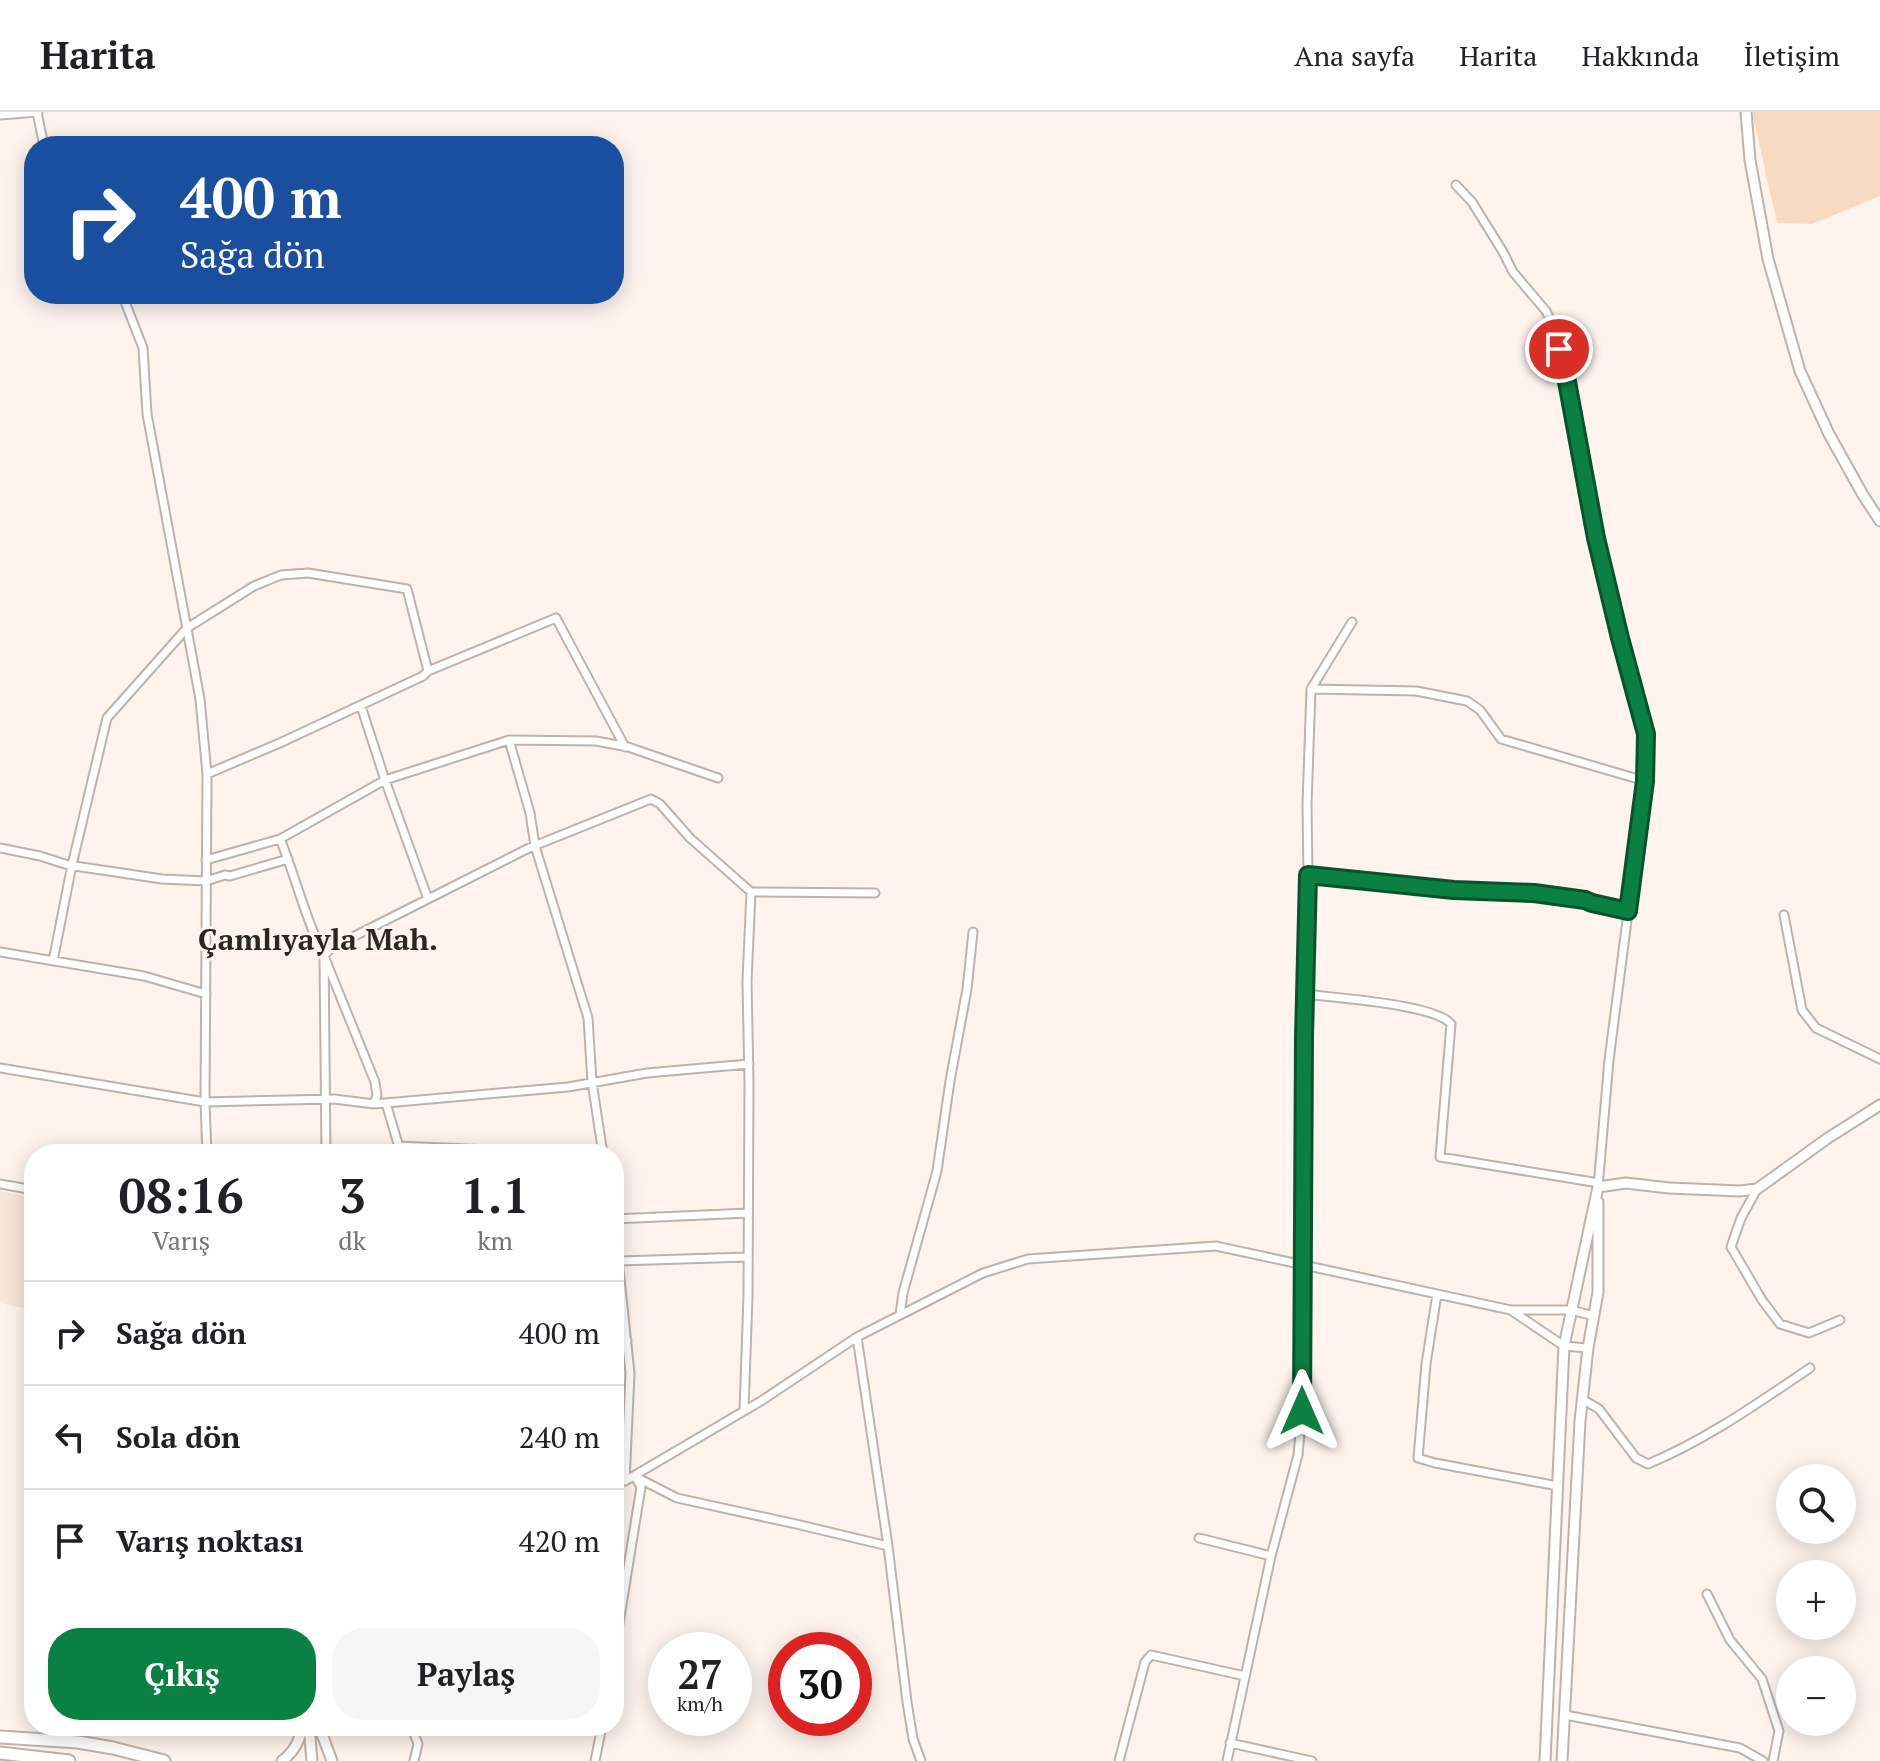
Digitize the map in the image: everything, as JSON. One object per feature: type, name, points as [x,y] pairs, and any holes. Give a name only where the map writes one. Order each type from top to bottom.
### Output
[{"type":"main road","points":[[0,1737],[78,1742],[164,1761]]},
{"type":"main road","points":[[0,1753],[69,1761]]},
{"type":"street","points":[[0,115],[38,112],[42,136]]},
{"type":"street","points":[[1746,112],[1750,160],[1768,259],[1800,371],[1829,434],[1880,521]]},
{"type":"street","points":[[1456,185],[1472,202],[1513,272],[1546,311],[1554,327],[1596,538],[1646,734],[1645,781],[1609,1060],[1598,1185],[1598,1292],[1582,1399],[1562,1761]]},
{"type":"street","points":[[126,304],[143,348],[147,414],[200,699],[207,774],[207,1144]]},
{"type":"street","points":[[53,961],[107,718],[187,628],[254,586],[281,575],[308,573],[405,587],[428,671]]},
{"type":"street","points":[[207,774],[361,706],[428,671],[556,618],[625,747]]},
{"type":"street","points":[[1227,1761],[1271,1556],[1298,1455],[1302,1411],[1307,805],[1311,689],[1352,622]]},
{"type":"street","points":[[1311,689],[1416,691],[1467,701],[1480,710],[1501,739],[1645,781]]},
{"type":"street","points":[[361,706],[428,899]]},
{"type":"street","points":[[206,860],[280,839],[385,780],[509,740],[596,741],[625,747],[718,778]]},
{"type":"street","points":[[509,740],[530,813],[535,846],[588,1018],[592,1082],[601,1144]]},
{"type":"street","points":[[326,1144],[324,956],[331,948],[535,846],[651,799],[660,804],[690,838],[751,892],[875,893]]},
{"type":"street","points":[[280,839],[317,941],[375,1082],[377,1095],[374,1104]]},
{"type":"street","points":[[0,848],[72,865],[162,879],[206,881],[288,859]]},
{"type":"street","points":[[1308,875],[1454,890],[1534,893],[1585,900],[1628,911]]},
{"type":"street","points":[[744,1411],[748,1257],[747,981],[751,892]]},
{"type":"street","points":[[1784,915],[1802,1010],[1816,1028],[1880,1059]]},
{"type":"street","points":[[900,1314],[937,1171],[967,989],[973,932]]},
{"type":"street","points":[[0,952],[144,976],[206,994]]},
{"type":"street","points":[[1305,994],[1400,1006],[1448,1020],[1451,1024],[1440,1157],[1598,1185],[1626,1183],[1669,1188],[1757,1189]]},
{"type":"street","points":[[0,1068],[205,1102],[325,1099],[374,1104],[568,1087],[647,1073],[749,1064]]},
{"type":"street","points":[[386,1103],[398,1144]]},
{"type":"street","points":[[1840,1320],[1809,1333],[1780,1324],[1731,1247],[1741,1218],[1757,1189],[1880,1105]]},
{"type":"street","points":[[0,1184],[24,1188]]},
{"type":"street","points":[[1545,1761],[1564,1346],[1598,1185]]},
{"type":"street","points":[[624,1220],[748,1213]]},
{"type":"street","points":[[625,1481],[744,1411],[857,1337],[983,1273],[1028,1259],[1216,1246],[1511,1310],[1571,1310],[1594,1316]]},
{"type":"street","points":[[624,1261],[748,1257]]},
{"type":"street","points":[[1437,1294],[1426,1364],[1418,1458],[1558,1486]]},
{"type":"street","points":[[624,1310],[630,1373],[625,1481]]},
{"type":"street","points":[[1511,1310],[1564,1346],[1588,1348]]},
{"type":"street","points":[[857,1337],[907,1702],[913,1739],[921,1761]]},
{"type":"street","points":[[1582,1399],[1599,1409],[1636,1458],[1648,1464],[1681,1451],[1810,1368]]},
{"type":"street","points":[[634,1476],[677,1498],[888,1546]]},
{"type":"street","points":[[624,1590],[641,1487],[634,1476]]},
{"type":"street","points":[[1199,1538],[1271,1556]]},
{"type":"street","points":[[1707,1594],[1730,1640],[1762,1679],[1779,1731],[1773,1761]]},
{"type":"street","points":[[1119,1761],[1145,1662],[1151,1655],[1245,1676]]},
{"type":"street","points":[[1565,1715],[1740,1748],[1763,1761]]},
{"type":"street","points":[[282,1761],[302,1736]]},
{"type":"street","points":[[308,1736],[312,1761]]},
{"type":"street","points":[[323,1736],[332,1761]]},
{"type":"street","points":[[414,1761],[418,1744],[415,1736]]},
{"type":"street","points":[[595,1761],[600,1736]]},
{"type":"street","points":[[1230,1743],[1312,1761]]},
{"type":"shaded area","points":[[1752,112],[1880,112],[1880,196],[1812,224],[1777,223]]},
{"type":"shaded area","points":[[0,1191],[24,1196],[24,1308],[0,1303]]},
{"type":"district","name":"Çamlıyayla Mah.","points":[[318,940]]},
{"type":"route","points":[[1302,1411],[1308,875],[1454,890],[1534,893],[1585,900],[1628,911],[1645,781],[1646,734],[1596,538],[1559,349]]}]
